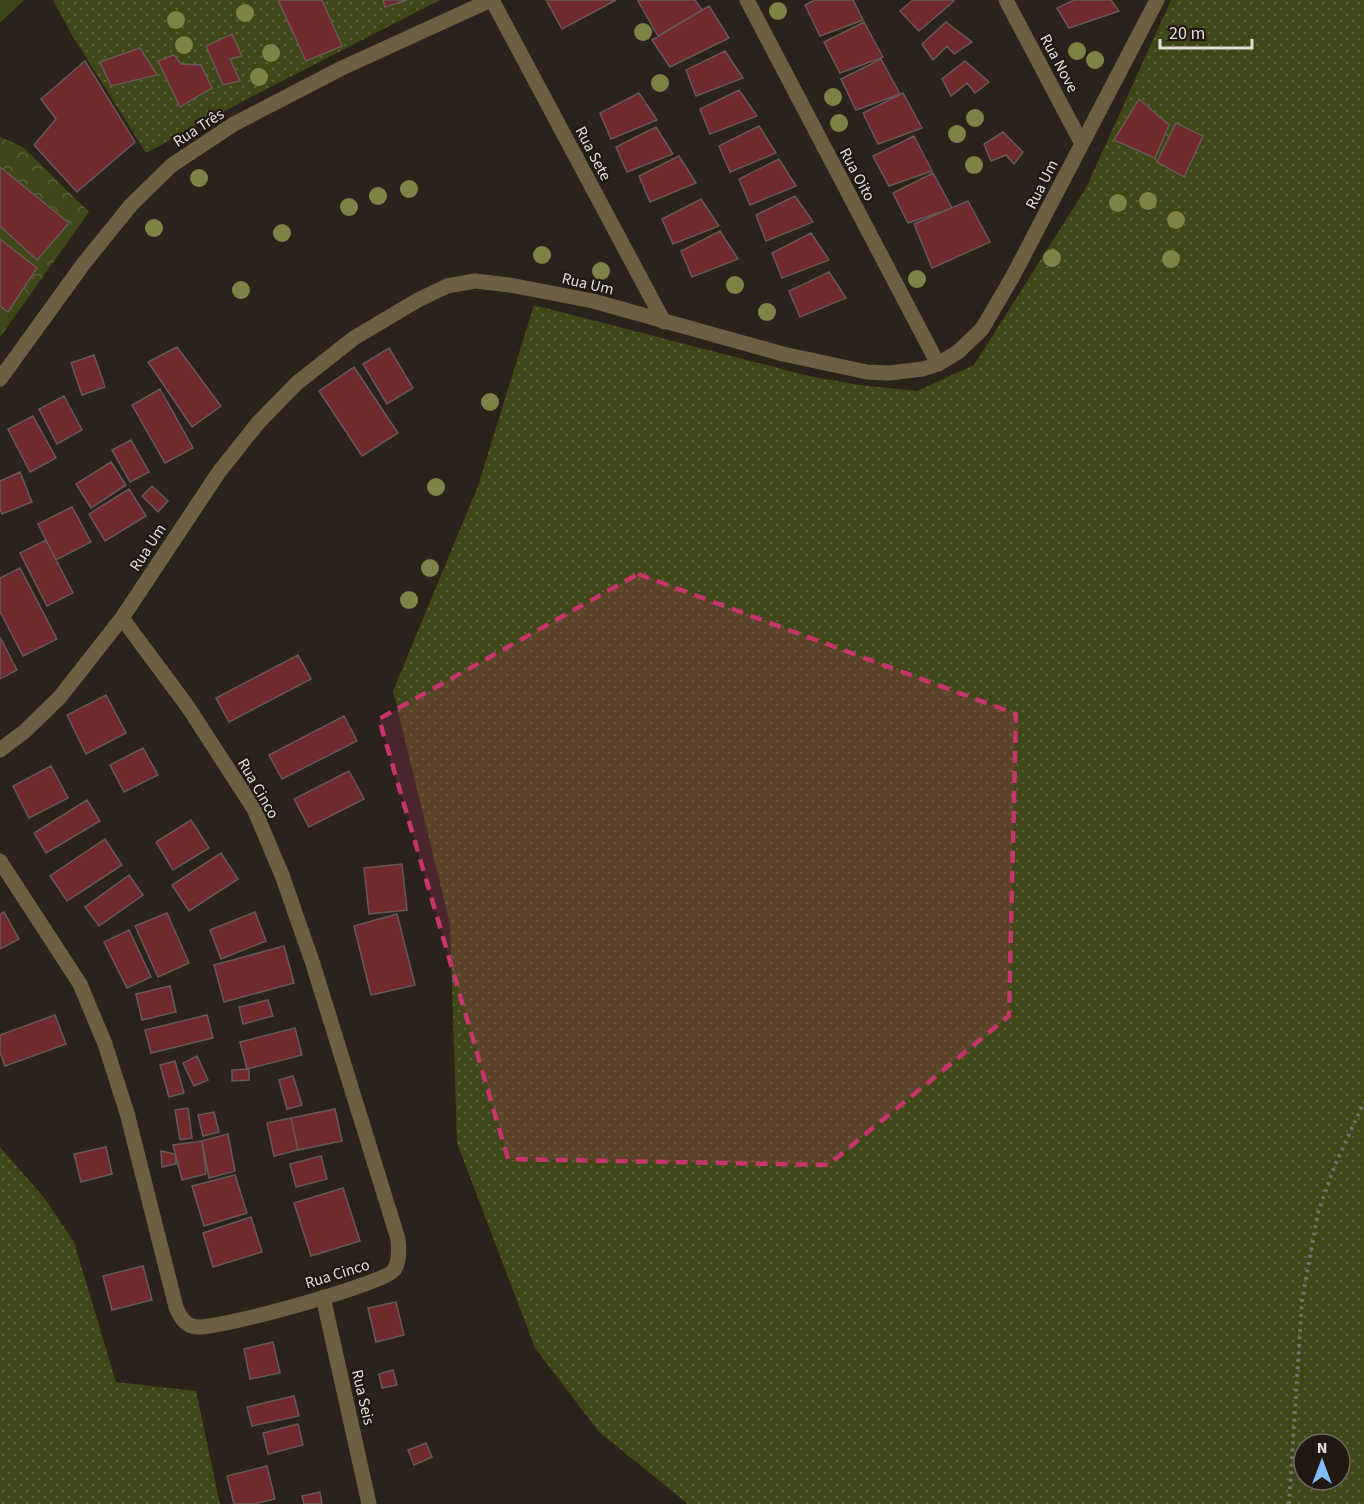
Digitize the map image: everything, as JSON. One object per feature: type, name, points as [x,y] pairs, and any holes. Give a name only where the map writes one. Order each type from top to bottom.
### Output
[{"type":"street","name":"Rua Sete","points":[[492,0],[664,322]]},
{"type":"street","name":"Rua Três","points":[[0,379],[84,263],[131,205],[172,165],[234,124],[332,73],[492,0]]},
{"type":"street","name":"Rua Oito","points":[[747,0],[938,364]]},
{"type":"street","name":"Rua Nove","points":[[1006,0],[1082,144]]},
{"type":"street","name":"Rua Um","points":[[0,750],[25,731],[60,697],[122,618],[219,472],[258,423],[297,383],[354,338],[418,300],[447,286],[475,281],[510,285],[593,301],[783,354],[867,372],[904,372],[938,364],[958,352],[982,329],[1013,276],[1158,0]]},
{"type":"street","name":"Rua Cinco","points":[[0,861],[80,984],[105,1044],[127,1113],[176,1307],[186,1323],[196,1327],[214,1326],[323,1297],[390,1274],[397,1262],[398,1239],[313,964],[282,875],[254,808],[188,707],[122,618]]},
{"type":"street","name":"Rua Seis","points":[[323,1297],[369,1504]]},
{"type":"path","points":[[1289,1504],[1302,1301],[1318,1213],[1335,1164],[1364,1102]]},
{"type":"highlighted area","points":[[638,574],[1016,714],[1009,1016],[828,1165],[508,1159],[379,719]]},
{"type":"green space","points":[[0,0],[24,0],[0,23]]},
{"type":"green space","points":[[53,0],[440,0],[146,153],[72,35]]},
{"type":"green space","points":[[1171,0],[1364,0],[1364,1504],[688,1504],[599,1432],[535,1348],[457,1143],[450,924],[393,691],[478,486],[534,305],[809,376],[860,385],[917,391],[974,365],[1086,188]]},
{"type":"green space","points":[[0,137],[23,147],[89,212],[0,337]]},
{"type":"green space","points":[[0,1147],[46,1200],[74,1242],[116,1382],[196,1391],[220,1504],[0,1504]]},
{"type":"building","points":[[278,0],[322,0],[342,46],[306,61]]},
{"type":"building","points":[[383,0],[407,0],[385,7]]},
{"type":"building","points":[[546,0],[616,0],[562,29]]},
{"type":"building","points":[[639,0],[695,0],[702,10],[658,36]]},
{"type":"building","points":[[815,0],[853,0],[863,20],[820,36],[805,5]]},
{"type":"building","points":[[913,0],[954,1],[919,31],[900,11]]},
{"type":"building","points":[[1074,0],[1111,0],[1119,11],[1069,28],[1057,8]]},
{"type":"building","points":[[709,6],[729,38],[670,67],[652,40]]},
{"type":"building","points":[[864,22],[883,57],[840,73],[824,42]]},
{"type":"building","points":[[946,22],[972,42],[954,54],[947,46],[933,60],[922,44]]},
{"type":"building","points":[[232,34],[242,56],[230,59],[240,81],[223,85],[206,46]]},
{"type":"building","points":[[140,48],[157,75],[111,86],[100,62]]},
{"type":"building","points":[[725,51],[743,78],[696,96],[686,70]]},
{"type":"building","points":[[174,55],[181,64],[201,65],[212,88],[180,107],[158,61]]},
{"type":"building","points":[[881,59],[900,94],[856,110],[841,79]]},
{"type":"building","points":[[85,61],[135,142],[77,192],[34,145],[56,119],[41,99]]},
{"type":"building","points":[[965,61],[989,82],[975,93],[967,83],[951,96],[942,79]]},
{"type":"building","points":[[739,90],[757,116],[710,134],[700,109]]},
{"type":"building","points":[[639,93],[657,120],[611,139],[600,113]]},
{"type":"building","points":[[903,93],[922,128],[878,144],[863,113]]},
{"type":"building","points":[[1139,99],[1169,125],[1155,158],[1114,140]]},
{"type":"building","points":[[1176,123],[1203,136],[1184,177],[1157,162]]},
{"type":"building","points":[[759,126],[776,153],[730,172],[719,146]]},
{"type":"building","points":[[656,127],[673,154],[627,172],[616,147]]},
{"type":"building","points":[[1003,132],[1023,152],[1014,164],[1006,155],[991,161],[984,144]]},
{"type":"building","points":[[914,136],[932,171],[889,186],[873,156]]},
{"type":"building","points":[[679,156],[696,183],[650,202],[639,176]]},
{"type":"building","points":[[779,159],[796,186],[750,205],[739,179]]},
{"type":"building","points":[[0,167],[69,223],[37,260],[0,226]]},
{"type":"building","points":[[933,173],[952,208],[908,223],[893,193]]},
{"type":"building","points":[[795,196],[813,222],[766,241],[756,215]]},
{"type":"building","points":[[701,199],[719,226],[673,244],[662,219]]},
{"type":"building","points":[[968,201],[990,242],[932,268],[914,224]]},
{"type":"building","points":[[720,231],[738,259],[692,277],[681,251]]},
{"type":"building","points":[[811,233],[829,260],[782,278],[772,253]]},
{"type":"building","points":[[0,239],[37,268],[8,312],[0,306]]},
{"type":"building","points":[[829,272],[846,298],[800,317],[789,291]]},
{"type":"building","points":[[177,347],[221,406],[192,427],[148,362]]},
{"type":"building","points":[[389,348],[413,388],[387,404],[363,364]]},
{"type":"building","points":[[94,355],[105,387],[82,395],[71,363]]},
{"type":"building","points":[[354,367],[398,433],[362,456],[319,391]]},
{"type":"building","points":[[160,389],[193,448],[165,463],[132,405]]},
{"type":"building","points":[[64,396],[82,430],[57,444],[39,409]]},
{"type":"building","points":[[33,416],[56,458],[30,472],[8,429]]},
{"type":"building","points":[[131,440],[149,472],[130,482],[112,450]]},
{"type":"building","points":[[111,462],[126,485],[91,508],[76,484]]},
{"type":"building","points":[[20,472],[32,502],[2,514],[0,481]]},
{"type":"building","points":[[152,486],[168,501],[158,512],[142,496]]},
{"type":"building","points":[[129,489],[146,516],[105,541],[89,514]]},
{"type":"building","points":[[72,507],[91,542],[56,560],[38,524]]},
{"type":"building","points":[[46,540],[73,593],[47,606],[20,553]]},
{"type":"building","points":[[20,568],[57,639],[23,656],[0,612],[0,578]]},
{"type":"building","points":[[0,637],[17,670],[0,679]]},
{"type":"building","points":[[298,655],[311,679],[229,722],[216,698]]},
{"type":"building","points":[[106,695],[126,733],[86,754],[67,715]]},
{"type":"building","points":[[344,716],[357,741],[282,779],[269,755]]},
{"type":"building","points":[[143,748],[158,775],[124,792],[110,765]]},
{"type":"building","points":[[51,766],[68,798],[29,818],[13,786]]},
{"type":"building","points":[[349,771],[364,799],[309,827],[294,799]]},
{"type":"building","points":[[87,800],[100,821],[46,853],[34,833]]},
{"type":"building","points":[[191,820],[209,848],[173,870],[156,842]]},
{"type":"building","points":[[105,839],[122,865],[67,901],[50,876]]},
{"type":"building","points":[[221,853],[238,879],[189,911],[172,885]]},
{"type":"building","points":[[402,864],[407,910],[369,914],[364,868]]},
{"type":"building","points":[[129,875],[143,895],[99,926],[85,907]]},
{"type":"building","points":[[4,912],[19,939],[0,949],[0,914]]},
{"type":"building","points":[[255,912],[266,941],[221,959],[210,930]]},
{"type":"building","points":[[167,913],[189,963],[158,977],[135,926]]},
{"type":"building","points":[[397,914],[415,985],[371,995],[354,926]]},
{"type":"building","points":[[129,930],[151,977],[127,988],[104,942]]},
{"type":"building","points":[[284,946],[294,983],[224,1002],[214,965]]},
{"type":"building","points":[[170,986],[176,1012],[142,1020],[136,994]]},
{"type":"building","points":[[268,1000],[273,1016],[243,1024],[239,1007]]},
{"type":"building","points":[[55,1015],[66,1044],[5,1066],[0,1052],[0,1035]]},
{"type":"building","points":[[207,1015],[213,1038],[151,1053],[145,1030]]},
{"type":"building","points":[[295,1028],[302,1055],[247,1069],[240,1042]]},
{"type":"building","points":[[197,1056],[208,1080],[194,1086],[183,1063]]},
{"type":"building","points":[[175,1061],[184,1093],[169,1097],[160,1065]]},
{"type":"building","points":[[249,1069],[249,1080],[232,1081],[232,1070]]},
{"type":"building","points":[[293,1076],[302,1105],[287,1109],[279,1080]]},
{"type":"building","points":[[188,1108],[192,1138],[180,1140],[175,1110]]},
{"type":"building","points":[[335,1109],[342,1141],[298,1150],[291,1118]]},
{"type":"building","points":[[214,1112],[219,1132],[203,1136],[198,1115]]},
{"type":"building","points":[[291,1118],[298,1150],[274,1156],[267,1123]]},
{"type":"building","points":[[228,1134],[235,1171],[209,1178],[202,1141]]},
{"type":"building","points":[[202,1141],[206,1174],[182,1180],[173,1145]]},
{"type":"building","points":[[106,1147],[112,1174],[81,1182],[74,1154]]},
{"type":"building","points":[[161,1151],[175,1154],[176,1164],[162,1167]]},
{"type":"building","points":[[321,1156],[327,1179],[296,1187],[290,1164]]},
{"type":"building","points":[[235,1175],[247,1213],[204,1226],[192,1186]]},
{"type":"building","points":[[343,1188],[360,1241],[311,1256],[294,1203]]},
{"type":"building","points":[[251,1217],[262,1252],[213,1267],[203,1233]]},
{"type":"building","points":[[143,1266],[152,1300],[112,1310],[103,1276]]},
{"type":"building","points":[[396,1302],[404,1335],[376,1342],[368,1308]]},
{"type":"building","points":[[273,1342],[280,1373],[250,1379],[244,1349]]},
{"type":"building","points":[[393,1370],[397,1385],[382,1388],[379,1374]]},
{"type":"building","points":[[294,1396],[299,1416],[252,1426],[247,1407]]},
{"type":"building","points":[[298,1424],[303,1445],[268,1454],[263,1433]]},
{"type":"building","points":[[426,1443],[432,1457],[414,1465],[408,1450]]},
{"type":"building","points":[[267,1466],[275,1499],[254,1504],[234,1504],[227,1476]]},
{"type":"building","points":[[320,1492],[322,1504],[304,1504],[302,1496]]}]
